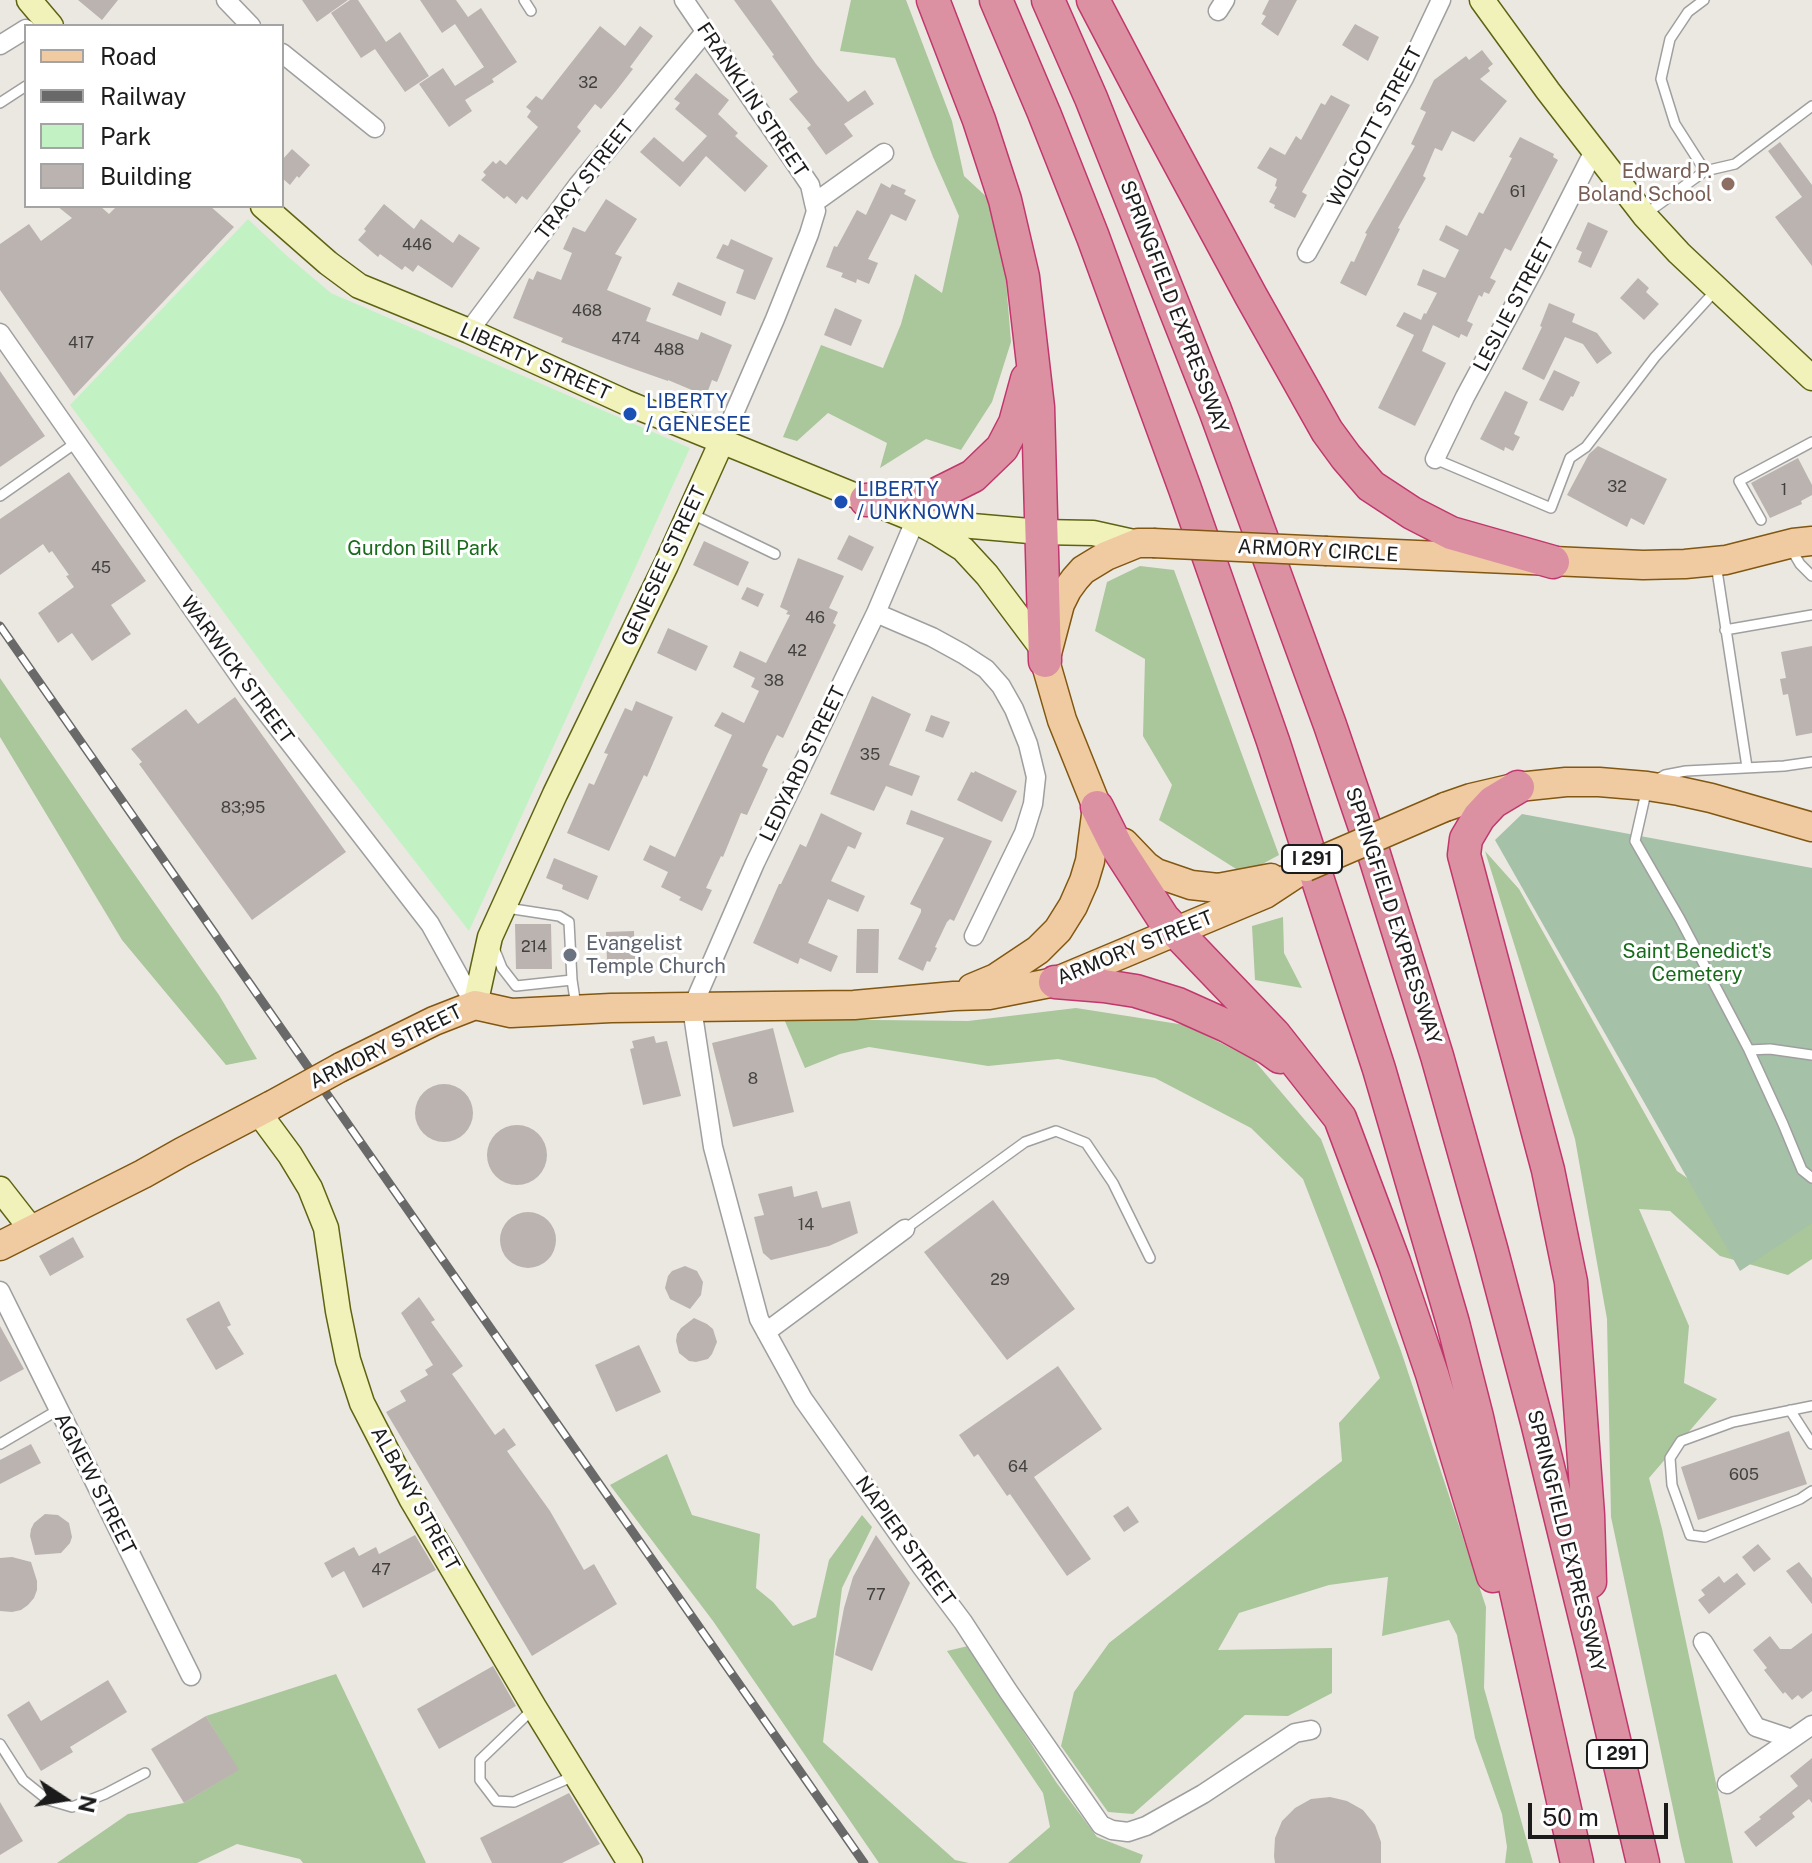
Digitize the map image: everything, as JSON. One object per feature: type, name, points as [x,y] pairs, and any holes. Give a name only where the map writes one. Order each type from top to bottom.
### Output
[{"type":"highway","points":[[933,0],[979,120],[1005,200],[1023,277],[1038,407],[1045,656]]},
{"type":"highway","name":"I 291","points":[[996,0],[1059,150],[1135,350],[1328,907],[1379,1069],[1477,1417],[1577,1863]]},
{"type":"highway","name":"SPRINGFIELD EXPRESSWAY","points":[[1048,0],[1096,110],[1215,410],[1357,802],[1418,992],[1474,1184],[1537,1422],[1643,1863]]},
{"type":"highway","points":[[1093,0],[1251,296],[1327,431],[1346,457],[1371,486],[1412,513],[1451,533],[1553,562]]},
{"type":"highway","points":[[866,500],[935,495],[973,476],[1002,448],[1015,423],[1032,353]]},
{"type":"highway","points":[[1518,787],[1493,802],[1479,817],[1466,839],[1464,855],[1548,1170],[1571,1282],[1587,1501],[1592,1646]]},
{"type":"highway","points":[[1100,813],[1117,847],[1175,932],[1274,1034],[1340,1118],[1432,1374],[1480,1537],[1549,1742]]},
{"type":"highway","points":[[1055,982],[1136,991],[1178,1004],[1269,1049],[1311,1081]]},
{"type":"main road","points":[[1482,0],[1644,215],[1812,378]]},
{"type":"main road","name":"LIBERTY STREET","points":[[265,208],[359,286],[469,331],[625,402],[915,521],[963,549],[987,575],[1045,656]]},
{"type":"main road","name":"GENESEE STREET","points":[[475,1005],[490,937],[722,441]]},
{"type":"main road","name":"LIBERTY STREET","points":[[915,521],[1041,532],[1093,533],[1145,543]]},
{"type":"main road","name":"ARMORY CIRCLE","points":[[1045,656],[1060,604],[1075,579],[1083,570],[1106,556],[1145,543],[1643,565],[1715,561],[1801,541]]},
{"type":"main road","points":[[1045,656],[1062,720],[1100,813],[1131,852],[1146,866],[1191,885],[1218,888],[1270,884]]},
{"type":"main road","points":[[1518,787],[1583,782],[1647,786],[1711,798],[1812,827]]},
{"type":"main road","name":"ARMORY STREET","points":[[0,1246],[120,1186],[341,1067],[434,1021],[475,1005],[511,1013],[854,1005],[989,995],[1055,982],[1175,932],[1306,867],[1445,807],[1518,787]]},
{"type":"main road","name":"ARMORY STREET","points":[[954,996],[996,978],[1038,950],[1058,930],[1084,881],[1100,813]]},
{"type":"main road","name":"ALBANY STREET","points":[[266,1109],[310,1188],[326,1228],[348,1360],[362,1403],[412,1500],[630,1863]]},
{"type":"main road","points":[[0,1189],[32,1230]]},
{"type":"street","points":[[226,0],[249,24]]},
{"type":"street","name":"FRANKLIN STREET","points":[[684,0],[810,185],[814,203]]},
{"type":"street","name":"WOLCOTT STREET","points":[[1307,253],[1404,78],[1441,0]]},
{"type":"street","points":[[0,45],[24,28]]},
{"type":"street","name":"TRACY STREET","points":[[469,331],[578,185],[705,32]]},
{"type":"street","points":[[284,55],[375,128]]},
{"type":"street","name":"LESLIE STREET","points":[[1435,459],[1594,151]]},
{"type":"street","points":[[814,203],[884,153]]},
{"type":"street","name":"GENESEE STREET","points":[[722,441],[809,234],[816,211],[814,203]]},
{"type":"street","name":"WARWICK STREET","points":[[0,333],[252,694],[430,924],[475,1005]]},
{"type":"street","name":"LEDYARD STREET","points":[[692,1008],[755,863],[876,613],[915,521]]},
{"type":"street","points":[[876,613],[932,637],[986,669],[1001,686],[1014,709],[1028,744],[1036,777],[1033,804],[1024,833],[974,936]]},
{"type":"street","name":"NAPIER STREET","points":[[692,1008],[713,1147],[759,1319],[803,1399],[963,1622],[1101,1825],[1128,1832],[1146,1826],[1203,1794],[1295,1733],[1311,1730]]},
{"type":"street","points":[[766,1332],[905,1229]]},
{"type":"street","name":"AGNEW STREET","points":[[0,1291],[191,1676]]},
{"type":"street","points":[[1703,1642],[1756,1727],[1792,1739]]},
{"type":"street","points":[[1727,1784],[1812,1725]]},
{"type":"lane","points":[[524,0],[531,11]]},
{"type":"lane","points":[[1704,0],[1688,12],[1670,39],[1661,79],[1675,124],[1705,171]]},
{"type":"lane","points":[[0,103],[24,87]]},
{"type":"lane","points":[[1644,215],[1705,171],[1735,164],[1812,106]]},
{"type":"lane","points":[[1435,459],[1551,508],[1570,458],[1586,447],[1655,357],[1717,289]]},
{"type":"lane","points":[[0,496],[77,442]]},
{"type":"lane","points":[[1761,520],[1739,481],[1812,442]]},
{"type":"lane","points":[[690,513],[775,554]]},
{"type":"lane","points":[[1801,541],[1800,564],[1812,576]]},
{"type":"lane","points":[[1715,561],[1747,767]]},
{"type":"lane","points":[[1725,630],[1812,615]]},
{"type":"lane","points":[[1812,762],[1665,775],[1647,786],[1635,841],[1749,1050],[1802,1170],[1812,1178]]},
{"type":"lane","points":[[504,908],[559,916],[569,922],[576,1010]]},
{"type":"lane","points":[[490,937],[502,968],[516,986],[572,980]]},
{"type":"lane","points":[[1749,1050],[1770,1049],[1812,1055]]},
{"type":"lane","points":[[905,1229],[1025,1142],[1056,1131],[1086,1143],[1113,1183],[1150,1258]]},
{"type":"lane","points":[[1812,1406],[1733,1422],[1681,1441],[1670,1458],[1672,1485],[1690,1535],[1705,1537],[1800,1499],[1812,1491]]},
{"type":"lane","points":[[0,1444],[58,1410]]},
{"type":"lane","points":[[1790,1410],[1812,1444]]},
{"type":"lane","points":[[534,1707],[480,1760],[480,1780],[496,1801],[514,1802],[577,1774]]},
{"type":"lane","points":[[0,1744],[23,1780],[48,1800],[72,1807],[145,1773]]},
{"type":"green space","points":[[851,0],[906,0],[952,121],[964,176],[991,201],[1005,269],[1011,342],[992,402],[961,450],[926,439],[880,468],[887,443],[828,413],[797,441],[783,437],[821,345],[883,368],[901,324],[915,274],[942,293],[959,216],[895,58],[840,51]]},
{"type":"green space","name":"Gurdon Bill Park","points":[[248,219],[331,293],[690,448],[469,931],[268,672],[70,405]]},
{"type":"green space","points":[[1140,566],[1174,570],[1279,855],[1244,874],[1159,820],[1172,785],[1143,736],[1145,659],[1095,631],[1107,582]]},
{"type":"green space","points":[[0,678],[219,995],[257,1059],[226,1065],[122,940],[0,737]]},
{"type":"green space","name":"Saint Benedict's Cemetery","points":[[1522,814],[1812,868],[1812,1223],[1740,1271],[1495,840]]},
{"type":"green space","points":[[1485,851],[1519,889],[1677,1171],[1756,1225],[1812,1200],[1812,1259],[1788,1275],[1720,1256],[1670,1211],[1639,1209],[1689,1326],[1684,1383],[1717,1399],[1649,1478],[1733,1863],[1685,1863],[1611,1517],[1607,1319],[1575,1139]]},
{"type":"green space","points":[[1283,917],[1284,953],[1302,988],[1255,980],[1252,926]]},
{"type":"green space","points":[[1076,1008],[1185,1025],[1253,1059],[1321,1139],[1401,1351],[1486,1607],[1484,1688],[1533,1863],[1505,1863],[1507,1847],[1502,1814],[1475,1738],[1457,1635],[1449,1620],[1382,1636],[1388,1577],[1329,1585],[1239,1613],[1218,1650],[1332,1648],[1332,1693],[1288,1716],[1245,1715],[1133,1814],[1108,1812],[1061,1746],[1074,1692],[1109,1643],[1342,1461],[1339,1423],[1380,1378],[1303,1179],[1251,1128],[1155,1078],[1058,1059],[988,1066],[869,1047],[805,1068],[784,1019],[968,1021]]},
{"type":"green space","points":[[667,1454],[692,1515],[760,1534],[756,1588],[773,1602],[793,1626],[816,1617],[829,1560],[862,1515],[872,1527],[842,1588],[823,1742],[955,1860],[969,1863],[879,1863],[713,1621],[610,1485]]},
{"type":"green space","points":[[968,1646],[1056,1782],[1097,1837],[1143,1855],[1140,1863],[1008,1863],[1050,1827],[1043,1793],[947,1651]]},
{"type":"green space","points":[[336,1674],[426,1863],[303,1863],[300,1859],[237,1844],[197,1863],[57,1863],[128,1814],[184,1803],[238,1770],[206,1716]]},
{"type":"building","points":[[78,0],[118,0],[102,20]]},
{"type":"building","points":[[302,0],[348,0],[317,22]]},
{"type":"building","points":[[350,0],[358,0],[386,42],[400,32],[429,76],[405,92],[375,49],[361,58],[331,13]]},
{"type":"building","points":[[420,0],[456,0],[468,17],[481,8],[517,62],[492,79],[494,82],[465,100],[472,111],[449,127],[419,84],[443,68],[455,86],[484,67],[455,24],[442,33]]},
{"type":"building","points":[[734,0],[771,0],[816,64],[848,102],[865,90],[874,104],[844,124],[853,136],[826,155],[807,128],[811,125],[789,99],[798,92]]},
{"type":"building","points":[[1269,0],[1297,0],[1278,36],[1261,24]]},
{"type":"building","points":[[1355,24],[1379,37],[1368,61],[1342,45]]},
{"type":"building","points":[[600,26],[625,46],[640,26],[653,36],[630,67],[633,69],[601,109],[595,104],[577,127],[581,131],[527,200],[522,196],[516,204],[507,196],[504,199],[481,180],[486,175],[483,172],[493,161],[496,164],[500,160],[506,165],[538,127],[527,117],[531,111],[526,107],[536,96],[542,100]]},
{"type":"building","points":[[1482,50],[1493,64],[1480,79],[1507,101],[1474,142],[1452,131],[1442,151],[1435,148],[1423,176],[1426,178],[1366,296],[1340,283],[1415,146],[1411,144],[1426,112],[1420,109],[1434,80],[1466,56],[1469,60]]},
{"type":"building","points":[[696,73],[729,100],[718,114],[738,133],[735,136],[768,166],[745,192],[706,156],[680,187],[640,152],[654,137],[683,162],[707,136],[675,109],[680,103],[674,99]]},
{"type":"building","points":[[1331,95],[1350,105],[1302,192],[1307,195],[1295,218],[1274,208],[1275,205],[1269,202],[1277,187],[1277,179],[1257,168],[1270,147],[1285,155],[1296,136],[1301,140],[1321,103],[1325,105]]},
{"type":"building","points":[[1520,137],[1554,154],[1553,157],[1558,160],[1511,251],[1505,248],[1490,278],[1496,281],[1489,294],[1484,292],[1482,297],[1479,295],[1467,321],[1473,324],[1467,337],[1461,334],[1459,338],[1433,325],[1422,351],[1446,363],[1415,426],[1378,408],[1414,335],[1396,326],[1404,312],[1421,320],[1426,314],[1437,293],[1417,285],[1423,269],[1445,278],[1459,250],[1439,240],[1446,225],[1467,236],[1479,212],[1483,214]]},
{"type":"building","points":[[1780,142],[1812,185],[1812,266],[1775,217],[1802,197],[1768,151]]},
{"type":"building","points":[[292,149],[310,165],[290,185],[284,180],[284,158]]},
{"type":"building","points":[[881,183],[906,190],[904,194],[916,200],[906,221],[891,214],[868,259],[878,263],[869,284],[857,279],[856,283],[841,277],[843,273],[826,267],[834,246],[837,247],[857,210],[866,215]]},
{"type":"building","points":[[606,199],[637,219],[615,254],[622,257],[607,290],[651,308],[646,321],[698,340],[701,332],[732,345],[717,382],[712,380],[706,396],[561,342],[563,338],[513,318],[529,278],[533,280],[537,271],[561,280],[572,253],[563,249],[573,227],[585,232]]},
{"type":"building","points":[[384,204],[414,229],[421,219],[453,243],[459,234],[480,248],[452,288],[418,265],[413,272],[405,266],[402,270],[380,254],[378,257],[358,240]]},
{"type":"building","points":[[60,208],[102,208],[109,214],[115,208],[212,208],[234,227],[74,396],[0,290],[0,244],[29,224],[41,241],[72,218]]},
{"type":"building","points":[[1588,222],[1608,231],[1591,268],[1578,262],[1582,252],[1576,249]]},
{"type":"building","points":[[731,239],[773,258],[755,300],[736,293],[744,270],[716,258],[723,244],[728,246]]},
{"type":"building","points":[[1638,278],[1649,288],[1646,292],[1659,304],[1644,320],[1620,298]]},
{"type":"building","points":[[678,282],[726,302],[721,316],[672,295]]},
{"type":"building","points":[[1549,303],[1575,314],[1572,322],[1597,333],[1612,353],[1597,364],[1583,344],[1565,337],[1544,380],[1522,369],[1542,327]]},
{"type":"building","points":[[835,308],[862,320],[851,346],[824,335]]},
{"type":"building","points":[[1554,370],[1580,382],[1563,411],[1539,400]]},
{"type":"building","points":[[0,371],[45,436],[0,467]]},
{"type":"building","points":[[1505,391],[1528,402],[1514,434],[1520,437],[1513,451],[1505,447],[1504,451],[1480,439]]},
{"type":"building","points":[[1598,446],[1667,479],[1644,525],[1631,518],[1627,527],[1567,495],[1589,454]]},
{"type":"building","points":[[1798,458],[1812,485],[1812,495],[1801,501],[1802,504],[1770,518],[1751,483]]},
{"type":"building","points":[[69,472],[146,581],[111,605],[131,634],[92,661],[72,633],[58,643],[38,613],[74,587],[52,551],[49,553],[43,544],[0,575],[0,519]]},
{"type":"building","points":[[849,535],[874,547],[862,571],[837,559]]},
{"type":"building","points":[[704,541],[749,562],[738,586],[693,565]]},
{"type":"building","points":[[798,558],[844,576],[829,608],[838,612],[833,623],[836,625],[783,738],[777,735],[768,753],[762,766],[768,769],[747,815],[741,813],[706,888],[712,890],[702,911],[661,887],[668,872],[643,860],[650,845],[675,857],[732,735],[714,726],[722,712],[744,723],[759,691],[751,687],[755,678],[733,667],[740,651],[766,663],[790,615],[780,607]]},
{"type":"building","points":[[747,587],[764,594],[758,607],[741,599]]},
{"type":"building","points":[[668,628],[708,646],[696,671],[657,653]]},
{"type":"building","points":[[1812,646],[1812,733],[1796,736],[1788,694],[1783,695],[1780,679],[1786,678],[1781,652]]},
{"type":"building","points":[[872,696],[911,714],[889,765],[920,776],[912,796],[886,786],[874,811],[830,794]]},
{"type":"building","points":[[235,697],[346,852],[252,920],[131,749],[186,709],[198,724]]},
{"type":"building","points":[[636,701],[673,717],[609,851],[567,833],[589,783],[594,785],[608,754],[604,753],[625,708],[632,711]]},
{"type":"building","points":[[931,715],[950,722],[943,738],[925,731]]},
{"type":"building","points":[[975,771],[1017,791],[1002,822],[957,800],[971,772]]},
{"type":"building","points":[[911,810],[992,841],[954,921],[950,919],[947,922],[937,948],[923,971],[898,959],[921,912],[921,909],[910,904],[944,838],[906,824]]},
{"type":"building","points":[[821,813],[862,833],[855,849],[848,846],[831,881],[865,896],[858,912],[828,899],[808,943],[838,956],[831,972],[800,958],[798,964],[753,943],[779,884],[800,844],[806,847]]},
{"type":"building","points":[[554,858],[598,876],[588,900],[546,878]]},
{"type":"building","points":[[515,924],[551,924],[552,969],[516,969]]},
{"type":"building","points":[[857,929],[879,929],[878,973],[856,973]]},
{"type":"building","points":[[634,931],[632,974],[611,975],[610,962],[607,962],[606,932]]},
{"type":"building","points":[[773,1028],[794,1112],[733,1127],[712,1043]]},
{"type":"building","points":[[654,1036],[656,1043],[667,1041],[681,1096],[643,1105],[630,1049],[634,1048],[632,1041]]},
{"type":"building","points":[[444,1084],[465,1092],[473,1113],[465,1134],[444,1142],[423,1134],[415,1113],[423,1092]]},
{"type":"building","points":[[517,1125],[538,1134],[547,1155],[538,1176],[517,1185],[496,1176],[487,1155],[496,1134]]},
{"type":"building","points":[[792,1186],[794,1197],[817,1191],[822,1208],[850,1201],[858,1233],[829,1246],[771,1260],[763,1253],[754,1217],[764,1215],[758,1194]]},
{"type":"building","points":[[993,1200],[1075,1309],[1007,1360],[924,1252]]},
{"type":"building","points":[[528,1212],[548,1220],[556,1240],[548,1260],[528,1268],[508,1260],[500,1240],[508,1220]]},
{"type":"building","points":[[73,1237],[84,1257],[50,1276],[39,1256]]},
{"type":"building","points":[[685,1266],[697,1271],[703,1282],[701,1295],[690,1309],[670,1299],[665,1288],[672,1271]]},
{"type":"building","points":[[419,1297],[435,1320],[431,1322],[463,1366],[452,1374],[495,1435],[504,1428],[516,1445],[507,1451],[550,1511],[584,1570],[594,1564],[617,1604],[532,1656],[386,1412],[406,1401],[400,1391],[428,1375],[425,1370],[433,1365],[401,1313]]},
{"type":"building","points":[[219,1301],[231,1325],[227,1327],[244,1354],[216,1370],[186,1319]]},
{"type":"building","points":[[694,1318],[713,1329],[717,1342],[708,1359],[696,1362],[679,1353],[676,1341],[681,1328]]},
{"type":"building","points":[[0,1326],[24,1369],[0,1382]]},
{"type":"building","points":[[639,1345],[661,1392],[616,1412],[595,1365]]},
{"type":"building","points":[[1058,1366],[1102,1429],[1034,1477],[1091,1559],[1067,1576],[1010,1494],[1007,1496],[978,1454],[974,1457],[959,1435]]},
{"type":"building","points":[[1789,1431],[1807,1484],[1698,1520],[1681,1467]]},
{"type":"building","points":[[31,1444],[41,1463],[0,1484],[0,1460]]},
{"type":"building","points":[[1128,1506],[1139,1522],[1124,1532],[1113,1516]]},
{"type":"building","points":[[45,1514],[58,1515],[69,1523],[72,1537],[61,1553],[35,1555],[31,1529]]},
{"type":"building","points":[[415,1535],[436,1570],[363,1608],[344,1571],[332,1578],[324,1563],[354,1547],[359,1556],[376,1547],[379,1554]]},
{"type":"building","points":[[876,1535],[910,1583],[872,1671],[835,1655],[853,1577]]},
{"type":"building","points":[[1758,1544],[1771,1559],[1754,1572],[1742,1557]]},
{"type":"building","points":[[12,1557],[31,1562],[37,1590],[34,1598],[21,1610],[0,1611],[0,1558]]},
{"type":"building","points":[[1799,1562],[1812,1578],[1812,1604],[1786,1571]]},
{"type":"building","points":[[1737,1573],[1746,1584],[1709,1614],[1698,1600],[1705,1595],[1701,1590],[1719,1576],[1724,1583]]},
{"type":"building","points":[[1812,1633],[1812,1691],[1802,1699],[1798,1695],[1792,1700],[1785,1692],[1783,1694],[1764,1670],[1767,1668],[1753,1650],[1770,1636],[1780,1649],[1791,1649]]},
{"type":"building","points":[[493,1666],[516,1706],[439,1749],[417,1709]]},
{"type":"building","points":[[108,1680],[127,1712],[70,1747],[73,1752],[41,1771],[7,1715],[29,1701],[41,1721]]},
{"type":"building","points":[[206,1716],[239,1770],[184,1803],[151,1749]]},
{"type":"building","points":[[1812,1758],[1812,1803],[1809,1799],[1792,1813],[1795,1817],[1756,1847],[1744,1832],[1798,1786],[1790,1776]]},
{"type":"building","points":[[569,1793],[600,1844],[562,1863],[492,1863],[480,1838]]},
{"type":"building","points":[[1330,1797],[1347,1801],[1363,1810],[1375,1825],[1381,1842],[1381,1863],[1275,1863],[1275,1838],[1282,1821],[1295,1808],[1311,1799]]},
{"type":"building","points":[[0,1802],[23,1841],[0,1855]]},
{"type":"railway","points":[[0,626],[864,1863]]},
{"type":"place","name":"Edward P. Boland School","points":[[1728,184]]},
{"type":"place","name":"LIBERTY / GENESEE","points":[[630,414]]},
{"type":"place","name":"LIBERTY / UNKNOWN","points":[[841,502]]},
{"type":"place","name":"Evangelist Temple Church","points":[[570,955]]}]
